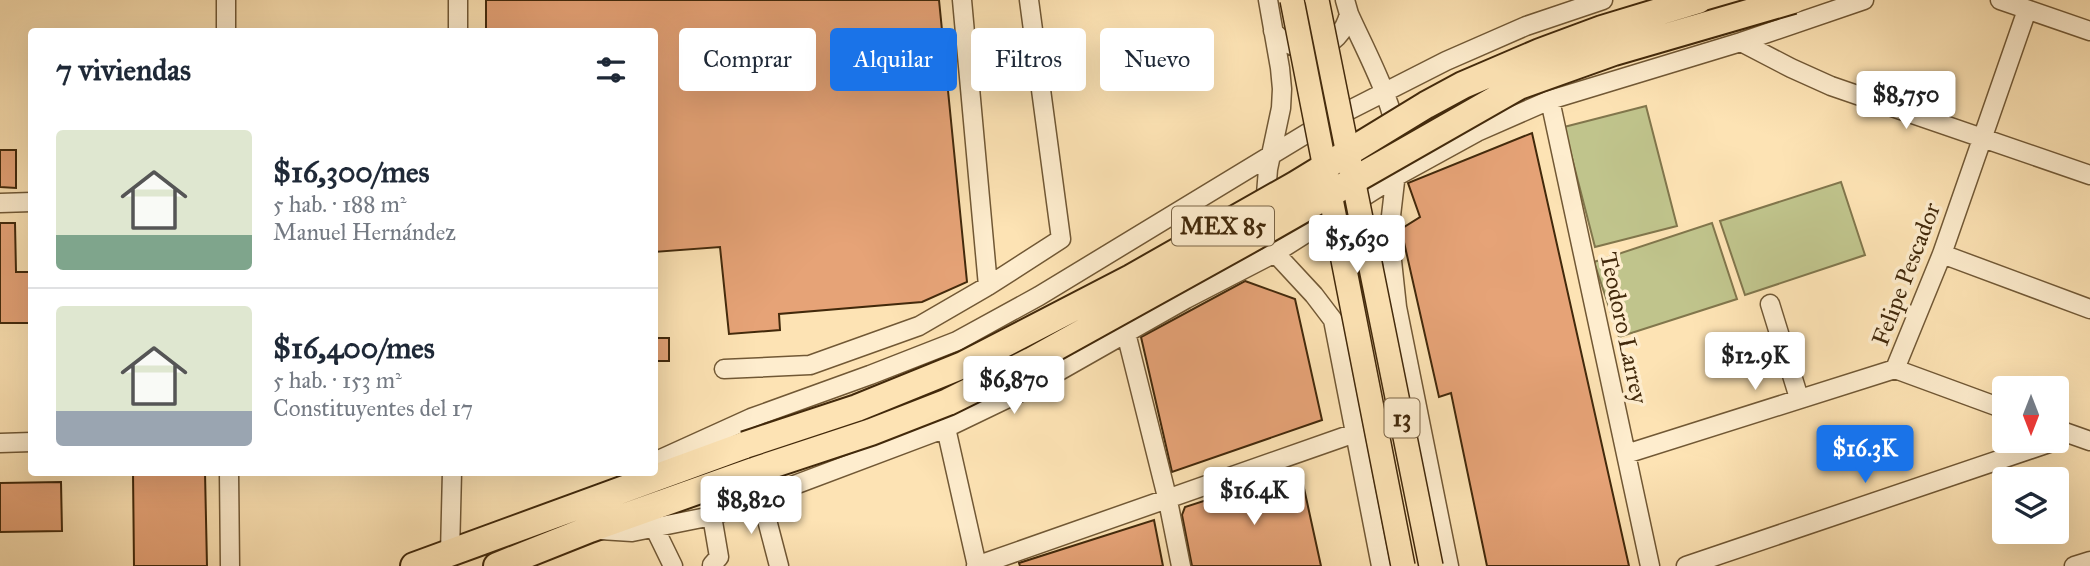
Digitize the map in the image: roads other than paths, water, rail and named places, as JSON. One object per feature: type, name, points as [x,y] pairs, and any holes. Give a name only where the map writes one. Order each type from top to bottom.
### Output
[{"type":"highway","name":"MEX 85","points":[[658,476],[857,408],[986,353],[1131,278],[1463,85],[1602,29],[1698,0]]},
{"type":"highway","name":"MEX 85","points":[[590,529],[755,470],[872,432],[948,402],[1246,242],[1520,86],[1614,52],[1793,0]]},
{"type":"highway","name":"MEX 85","points":[[603,495],[657,476]]},
{"type":"highway","points":[[414,566],[603,495]]},
{"type":"highway","points":[[497,566],[534,560],[590,529]]},
{"type":"main road","name":"13","points":[[1292,0],[1403,566]]},
{"type":"main road","name":"13","points":[[1317,0],[1431,566]]},
{"type":"street","points":[[226,0],[226,28]]},
{"type":"street","points":[[458,0],[458,28]]},
{"type":"street","points":[[962,0],[988,286]]},
{"type":"street","points":[[724,369],[818,363],[919,326],[1061,239],[1029,0]]},
{"type":"street","points":[[1268,0],[1280,68],[1281,99],[1266,181],[1265,217],[1275,253],[1333,320],[1381,566]]},
{"type":"street","points":[[658,459],[751,418],[957,341],[1039,296],[1324,122],[1446,61],[1526,26],[1603,0]]},
{"type":"street","points":[[590,529],[632,532],[712,516],[946,428],[1031,387],[1185,299],[1275,253],[1395,177],[1477,132],[1550,100],[1741,42],[1840,4],[1864,0]]},
{"type":"street","points":[[2000,0],[2088,26]]},
{"type":"street","points":[[1273,31],[1283,42],[1294,48],[1319,48],[1340,35],[1347,24],[1347,7]]},
{"type":"street","points":[[1347,7],[1393,114],[1397,134],[1399,147],[1389,233],[1397,307],[1449,566]]},
{"type":"street","name":"Felipe Pescador","points":[[1626,454],[1895,369],[1942,254],[2027,10]]},
{"type":"street","points":[[1741,42],[1831,86],[2090,175]]},
{"type":"street","points":[[1489,43],[1474,57],[1468,87],[1471,97],[1483,113],[1502,122]]},
{"type":"street","name":"Teodoro Larrey","points":[[1550,100],[1650,566]]},
{"type":"street","points":[[0,203],[28,202]]},
{"type":"street","points":[[1152,228],[1161,227],[1181,235],[1195,251],[1198,260],[1197,281],[1185,299]]},
{"type":"street","points":[[1942,254],[2090,309]]},
{"type":"street","points":[[1333,320],[1345,301],[1355,295],[1378,294],[1397,307]]},
{"type":"street","points":[[1770,304],[1799,398]]},
{"type":"street","points":[[1126,333],[1168,501],[1181,566]]},
{"type":"street","points":[[1895,369],[1992,405]]},
{"type":"street","points":[[946,428],[977,566],[1355,433]]},
{"type":"street","points":[[0,443],[28,442]]},
{"type":"street","points":[[1686,566],[2019,453]]},
{"type":"street","points":[[229,476],[230,566]]},
{"type":"street","points":[[450,553],[452,476]]},
{"type":"street","points":[[603,495],[629,476]]},
{"type":"street","points":[[761,497],[779,566]]},
{"type":"street","points":[[712,516],[719,557],[712,565]]},
{"type":"street","points":[[654,529],[673,566]]},
{"type":"street","points":[[2074,566],[2090,561]]}]
